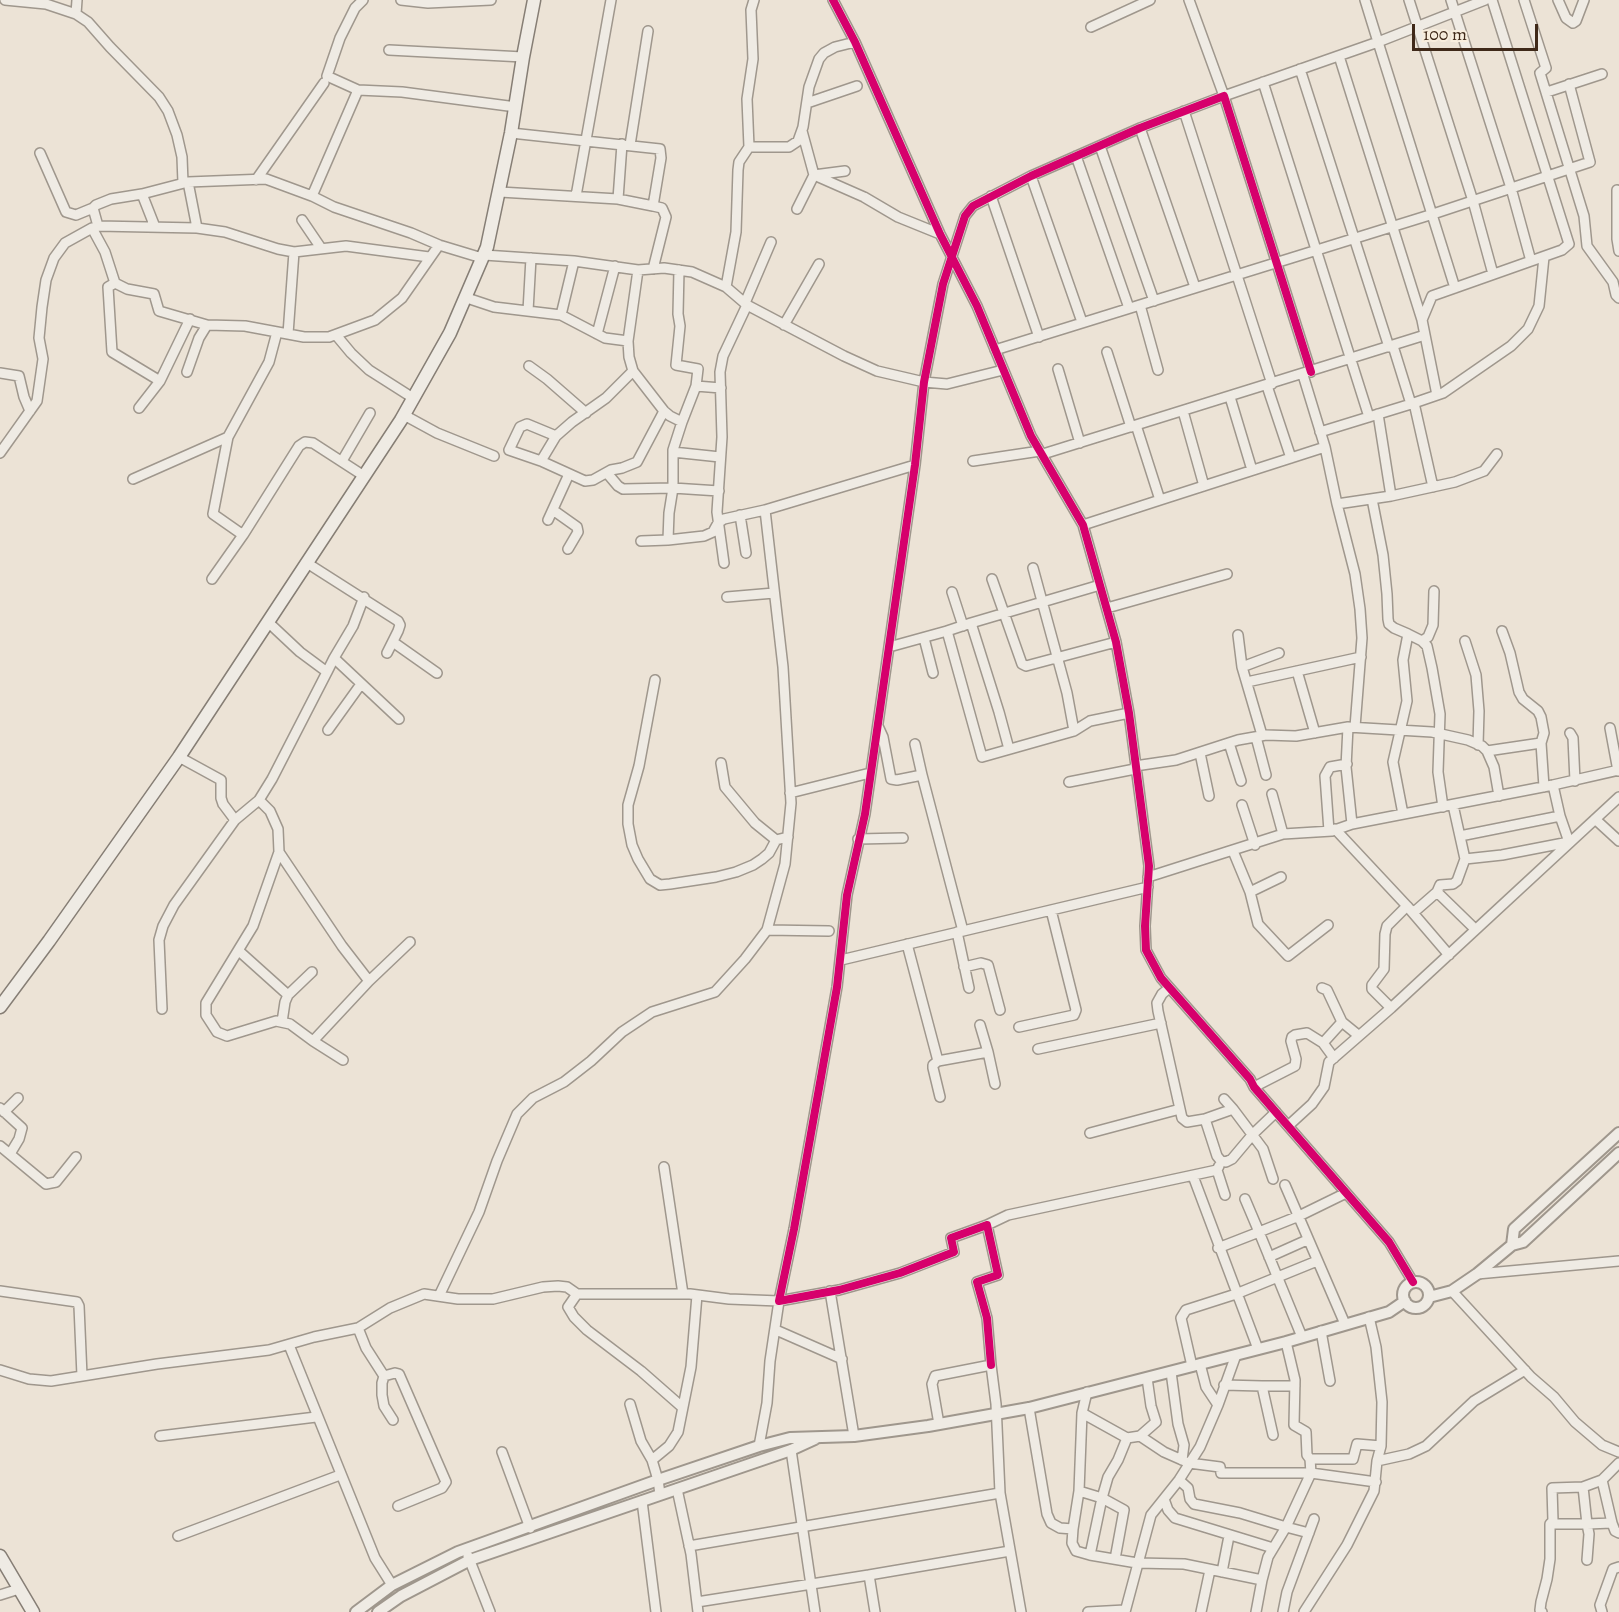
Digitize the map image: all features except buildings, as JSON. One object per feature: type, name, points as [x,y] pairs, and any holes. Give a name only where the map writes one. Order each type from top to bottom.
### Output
[{"type":"main road","points":[[0,1007],[50,941],[179,757],[404,415],[450,333],[483,257],[500,192],[534,0]]},
{"type":"main road","points":[[0,1556],[33,1612]]},
{"type":"street","points":[[5,0],[46,3],[76,14],[88,22],[159,97],[177,135],[197,228]]},
{"type":"street","points":[[76,14],[77,0]]},
{"type":"street","points":[[363,0],[355,8],[340,38],[327,76],[358,90],[402,92],[516,107]]},
{"type":"street","points":[[401,0],[491,0]]},
{"type":"street","points":[[576,196],[611,0]]},
{"type":"street","points":[[726,287],[736,232],[739,162],[749,147],[747,99],[753,59],[751,10],[754,0]]},
{"type":"street","points":[[833,0],[855,42],[940,234],[977,306],[1031,436],[1083,525],[1116,642],[1129,713],[1149,866],[1146,950],[1169,988],[1389,1242],[1413,1282]]},
{"type":"street","points":[[1091,27],[1150,0]]},
{"type":"street","points":[[1189,0],[1224,96],[1275,262],[1307,373],[1336,504],[1355,574],[1361,657],[1347,764],[1352,824]]},
{"type":"street","points":[[1365,0],[1455,288]]},
{"type":"street","points":[[1409,0],[1473,201],[1493,274]]},
{"type":"street","points":[[1451,0],[1511,188],[1531,261]]},
{"type":"street","points":[[759,1446],[767,1403],[770,1361],[779,1301],[798,1207],[841,960],[847,895],[865,814],[915,465],[924,382],[943,285],[964,216],[973,206],[1031,176],[1140,128],[1378,42],[1485,0]]},
{"type":"street","points":[[1422,320],[1432,296],[1562,250],[1569,244],[1492,0]]},
{"type":"street","points":[[1524,0],[1546,68],[1539,73],[1584,216],[1587,246],[1616,280],[1616,295],[1619,298]]},
{"type":"street","points":[[1558,0],[1566,18],[1573,23],[1576,21],[1584,0]]},
{"type":"street","points":[[618,199],[648,31]]},
{"type":"street","points":[[749,147],[789,147],[798,141],[802,131],[809,87],[819,59],[835,47],[855,42]]},
{"type":"street","points":[[389,50],[523,57]]},
{"type":"street","points":[[1339,56],[1422,320],[1437,395]]},
{"type":"street","points":[[1300,69],[1354,238],[1412,403],[1433,487]]},
{"type":"street","points":[[1546,92],[1602,74]]},
{"type":"street","points":[[1263,82],[1350,360],[1373,416],[1391,496]]},
{"type":"street","points":[[256,180],[324,83]]},
{"type":"street","points":[[995,350],[1433,214],[1590,162],[1569,84]]},
{"type":"street","points":[[807,103],[857,86]]},
{"type":"street","points":[[312,196],[358,90]]},
{"type":"street","points":[[1184,111],[1291,458]]},
{"type":"street","points":[[1140,128],[1195,287]]},
{"type":"street","points":[[797,209],[814,175],[802,131]]},
{"type":"street","points":[[511,133],[657,148],[662,152],[653,206]]},
{"type":"street","points":[[1100,146],[1154,300]]},
{"type":"street","points":[[40,153],[66,212],[75,215],[111,199],[186,183],[266,179],[334,207],[483,257],[574,261],[638,270],[663,268],[693,272],[726,287],[746,304],[784,325],[876,371],[924,382],[948,384],[1004,370]]},
{"type":"street","points":[[1076,156],[1129,308]]},
{"type":"street","points":[[814,175],[845,171]]},
{"type":"street","points":[[814,175],[864,197],[898,217],[940,234]]},
{"type":"street","points":[[1031,176],[1082,322]]},
{"type":"street","points":[[1617,190],[1619,251]]},
{"type":"street","points":[[500,192],[618,199],[662,208],[666,217],[653,269]]},
{"type":"street","points":[[142,194],[155,227]]},
{"type":"street","points":[[991,196],[1039,337]]},
{"type":"street","points":[[93,208],[95,227],[115,283],[128,289],[154,294],[159,311],[207,325],[245,326],[304,337],[329,337],[375,320],[402,298],[439,244]]},
{"type":"street","points":[[302,220],[321,248]]},
{"type":"street","points":[[0,453],[37,401],[43,359],[39,338],[41,318],[46,280],[54,258],[65,243],[95,227],[197,228],[225,232],[294,252],[346,246],[429,258]]},
{"type":"street","points":[[724,563],[718,523],[720,372],[723,356],[771,242]]},
{"type":"street","points":[[288,334],[294,252]]},
{"type":"street","points":[[1320,432],[1443,393],[1511,346],[1528,329],[1539,306],[1544,256]]},
{"type":"street","points":[[528,311],[531,258]]},
{"type":"street","points":[[561,315],[574,261]]},
{"type":"street","points":[[784,325],[819,264]]},
{"type":"street","points":[[597,334],[615,266]]},
{"type":"street","points":[[638,270],[628,341],[633,371],[664,411],[682,422]]},
{"type":"street","points":[[668,540],[673,488],[673,452],[696,386],[698,369],[676,365],[680,326],[679,270]]},
{"type":"street","points":[[115,283],[108,287],[112,352],[160,381]]},
{"type":"street","points":[[467,298],[482,305],[561,315],[605,338],[628,341]]},
{"type":"street","points":[[1140,304],[1158,370]]},
{"type":"street","points":[[139,408],[160,381],[190,319]]},
{"type":"street","points":[[187,372],[199,338],[207,325]]},
{"type":"street","points":[[243,535],[213,514],[228,437],[269,362],[278,332]]},
{"type":"street","points":[[336,335],[369,370],[413,398]]},
{"type":"street","points":[[973,461],[1042,452],[1080,443],[1425,335]]},
{"type":"street","points":[[1107,352],[1160,500]]},
{"type":"street","points":[[529,366],[586,412]]},
{"type":"street","points":[[1058,369],[1080,443]]},
{"type":"street","points":[[541,461],[556,436],[606,398],[633,371]]},
{"type":"street","points":[[0,373],[20,376],[24,397],[30,411]]},
{"type":"street","points":[[696,386],[721,388]]},
{"type":"street","points":[[1230,397],[1252,470]]},
{"type":"street","points":[[556,436],[527,424],[520,428],[509,450],[589,482],[637,462],[664,411]]},
{"type":"street","points":[[1183,411],[1204,486]]},
{"type":"street","points":[[342,461],[370,413]]},
{"type":"street","points":[[404,415],[437,433],[494,456]]},
{"type":"street","points":[[133,479],[228,437]]},
{"type":"street","points":[[212,579],[243,535],[299,446],[304,442],[314,443],[364,476]]},
{"type":"street","points":[[1083,525],[1325,447]]},
{"type":"street","points":[[673,452],[720,457]]},
{"type":"street","points":[[1336,504],[1391,496],[1455,482],[1484,471],[1497,454]]},
{"type":"street","points":[[641,541],[704,536],[713,532],[718,523],[724,519],[765,510],[915,465]]},
{"type":"street","points":[[607,473],[622,489],[673,488],[719,491]]},
{"type":"street","points":[[548,520],[569,474]]},
{"type":"street","points":[[1372,499],[1383,555],[1389,624],[1422,641],[1427,646],[1440,714],[1438,772],[1448,806],[1461,836],[1465,859],[1457,881],[1453,884],[1440,885],[1437,892],[1388,926],[1385,934],[1384,969],[1372,985],[1372,989],[1391,1008]]},
{"type":"street","points":[[552,510],[577,528],[578,532],[568,549]]},
{"type":"street","points":[[439,1296],[479,1212],[517,1114],[533,1098],[564,1082],[622,1032],[652,1012],[716,992],[745,959],[766,930],[785,864],[791,803],[783,667],[765,510]]},
{"type":"street","points":[[740,515],[746,553]]},
{"type":"street","points":[[307,563],[399,621],[399,631],[387,653]]},
{"type":"street","points":[[1033,568],[1067,693],[1074,730]]},
{"type":"street","points":[[1107,608],[1227,574]]},
{"type":"street","points":[[992,579],[1022,664],[1026,666],[1116,642]]},
{"type":"street","points":[[889,647],[1100,585]]},
{"type":"street","points":[[1422,641],[1428,637],[1433,625],[1434,591]]},
{"type":"street","points":[[952,592],[967,625],[999,712],[1009,749]]},
{"type":"street","points":[[727,597],[774,593]]},
{"type":"street","points":[[162,1009],[159,940],[163,926],[174,904],[236,820],[258,800],[272,779],[333,658],[353,626],[364,597]]},
{"type":"street","points":[[268,622],[300,652],[327,672]]},
{"type":"street","points":[[948,631],[982,757],[1074,730],[1090,721],[1129,713]]},
{"type":"street","points":[[1502,631],[1510,653],[1519,692],[1541,717],[1544,733],[1541,743],[1548,786],[1569,842]]},
{"type":"street","points":[[1238,634],[1242,667],[1266,775]]},
{"type":"street","points":[[1403,814],[1393,762],[1407,701],[1402,660],[1408,634]]},
{"type":"street","points":[[924,638],[933,673]]},
{"type":"street","points":[[1465,641],[1476,675],[1479,711],[1478,745]]},
{"type":"street","points":[[393,642],[437,673]]},
{"type":"street","points":[[1242,667],[1279,653]]},
{"type":"street","points":[[1247,682],[1361,657]]},
{"type":"street","points":[[333,658],[399,719]]},
{"type":"street","points":[[1297,671],[1315,733]]},
{"type":"street","points":[[655,680],[643,747],[628,805],[628,825],[632,845],[650,879],[660,885],[736,872],[762,859],[776,840],[788,837]]},
{"type":"street","points":[[328,730],[361,684]]},
{"type":"street","points":[[878,726],[883,737],[891,779],[922,775]]},
{"type":"street","points":[[1069,782],[1176,760],[1259,736],[1282,734],[1296,736],[1352,726],[1440,734],[1478,745],[1487,751],[1494,767],[1499,796]]},
{"type":"street","points":[[841,960],[1051,910],[1148,882],[1283,834],[1332,830],[1352,824],[1619,771],[1610,728]]},
{"type":"street","points":[[1570,733],[1573,738],[1575,781]]},
{"type":"street","points":[[1229,743],[1241,781]]},
{"type":"street","points":[[1487,751],[1541,743]]},
{"type":"street","points":[[915,744],[960,931],[969,988]]},
{"type":"street","points":[[1200,753],[1209,796]]},
{"type":"street","points":[[179,757],[221,780],[222,804],[236,820]]},
{"type":"street","points":[[721,763],[725,787],[755,823],[776,840]]},
{"type":"street","points":[[1347,764],[1330,767],[1325,776],[1332,830],[1410,910],[1449,955]]},
{"type":"street","points":[[790,793],[870,773]]},
{"type":"street","points":[[1272,794],[1283,834]]},
{"type":"street","points":[[1288,1126],[1312,1104],[1324,1087],[1329,1062],[1449,955],[1619,797]]},
{"type":"street","points":[[258,800],[270,811],[278,829],[279,852],[253,926],[206,1004],[206,1015],[214,1028],[227,1036],[271,1022],[290,1024],[343,1060]]},
{"type":"street","points":[[1242,805],[1255,845]]},
{"type":"street","points":[[1461,836],[1560,816]]},
{"type":"street","points":[[1595,819],[1619,841]]},
{"type":"street","points":[[858,839],[903,838]]},
{"type":"street","points":[[1465,859],[1502,855],[1569,842]]},
{"type":"street","points":[[1233,851],[1250,892],[1258,924],[1288,956],[1328,925]]},
{"type":"street","points":[[279,852],[342,946],[369,981]]},
{"type":"street","points":[[1250,892],[1281,877]]},
{"type":"street","points":[[1437,892],[1475,929]]},
{"type":"street","points":[[1020,1027],[1074,1015],[1076,1010],[1051,910]]},
{"type":"street","points":[[766,930],[829,931]]},
{"type":"street","points":[[313,1041],[369,981],[410,942]]},
{"type":"street","points":[[907,944],[938,1061]]},
{"type":"street","points":[[239,951],[288,995]]},
{"type":"street","points":[[964,967],[981,963],[988,965],[1000,1010]]},
{"type":"street","points":[[282,1022],[288,995],[312,972]]},
{"type":"street","points":[[1169,988],[1157,1003],[1180,1108],[1185,1121],[1205,1119],[1233,1109]]},
{"type":"street","points":[[1322,988],[1327,990],[1342,1022],[1358,1035]]},
{"type":"street","points":[[1323,1043],[1342,1022]]},
{"type":"street","points":[[1038,1048],[1161,1023]]},
{"type":"street","points":[[981,1025],[995,1084]]},
{"type":"street","points":[[1254,1087],[1295,1066],[1296,1059],[1291,1041],[1294,1035],[1307,1033],[1323,1043],[1334,1058]]},
{"type":"street","points":[[940,1097],[933,1068],[938,1061],[988,1052]]},
{"type":"street","points":[[10,1154],[19,1139],[22,1128],[2,1110],[18,1098]]},
{"type":"street","points":[[1224,1099],[1253,1134],[1265,1154],[1273,1179]]},
{"type":"street","points":[[1090,1133],[1180,1108]]},
{"type":"street","points":[[0,1370],[29,1379],[51,1382],[269,1350],[314,1336],[358,1328],[390,1308],[424,1294],[458,1299],[493,1299],[543,1287],[558,1286],[567,1287],[577,1294],[683,1294],[779,1301],[830,1291],[900,1273],[954,1252],[951,1238],[1008,1215],[1193,1176],[1232,1159],[1276,1112]]},
{"type":"street","points":[[1205,1119],[1226,1195]]},
{"type":"street","points":[[1512,1245],[1514,1230],[1619,1133]]},
{"type":"street","points":[[0,1146],[46,1184],[56,1182],[76,1156]]},
{"type":"street","points":[[1429,1297],[1452,1291],[1512,1245],[1523,1242],[1619,1153]]},
{"type":"street","points":[[664,1167],[683,1294]]},
{"type":"street","points":[[1193,1176],[1218,1248],[1258,1349]]},
{"type":"street","points":[[1285,1185],[1345,1324]]},
{"type":"street","points":[[1218,1248],[1299,1216],[1346,1193]]},
{"type":"street","points":[[1245,1199],[1302,1337]]},
{"type":"street","points":[[987,1225],[998,1275],[977,1282],[987,1318],[997,1414],[1000,1494],[1021,1612]]},
{"type":"street","points":[[1269,1257],[1307,1240]]},
{"type":"street","points":[[1218,1405],[1206,1387],[1196,1365],[1181,1318],[1182,1313],[1317,1261]]},
{"type":"street","points":[[1477,1274],[1619,1261]]},
{"type":"street","points":[[1413,1282],[1424,1284],[1429,1291],[1425,1305],[1420,1308],[1411,1307],[1405,1301],[1403,1292],[1413,1282]]},
{"type":"street","points":[[830,1291],[854,1436]]},
{"type":"street","points":[[1452,1291],[1525,1370],[1554,1397],[1575,1422],[1602,1445],[1619,1452]]},
{"type":"street","points":[[0,1292],[77,1302],[82,1376]]},
{"type":"street","points":[[577,1294],[568,1307],[574,1317],[682,1407]]},
{"type":"street","points":[[652,1460],[669,1446],[678,1432],[691,1367],[696,1295]]},
{"type":"street","points":[[356,1612],[392,1585],[465,1550],[759,1446],[790,1438],[854,1436],[1029,1408],[1286,1342],[1389,1312],[1405,1301]]},
{"type":"street","points":[[1304,1612],[1347,1545],[1374,1491],[1376,1482],[1377,1461],[1381,1446],[1382,1402],[1376,1347],[1369,1317]]},
{"type":"street","points":[[358,1328],[366,1348],[384,1376],[382,1383],[384,1406],[393,1420]]},
{"type":"street","points":[[776,1330],[842,1359]]},
{"type":"street","points":[[1321,1332],[1330,1381]]},
{"type":"street","points":[[1256,1612],[1262,1580],[1273,1548],[1286,1527],[1311,1473],[1306,1432],[1294,1425],[1295,1386],[1286,1342]]},
{"type":"street","points":[[289,1345],[316,1417],[375,1558],[392,1585]]},
{"type":"street","points":[[1088,1612],[1125,1611],[1151,1515],[1179,1480],[1186,1461],[1200,1447],[1236,1355]]},
{"type":"street","points":[[939,1424],[932,1384],[935,1376],[991,1365]]},
{"type":"street","points":[[1377,1461],[1409,1454],[1426,1446],[1474,1401],[1525,1370]]},
{"type":"street","points":[[1171,1372],[1186,1461]]},
{"type":"street","points":[[384,1376],[399,1374],[446,1482],[442,1488],[398,1506]]},
{"type":"street","points":[[1082,1413],[1127,1438],[1140,1436],[1156,1422],[1147,1378]]},
{"type":"street","points":[[1224,1385],[1295,1386]]},
{"type":"street","points":[[1262,1386],[1273,1435]]},
{"type":"street","points":[[1087,1392],[1082,1413],[1079,1491],[1072,1543],[1076,1551],[1137,1563],[1184,1564],[1262,1580]]},
{"type":"street","points":[[630,1404],[641,1442],[652,1460],[660,1494]]},
{"type":"street","points":[[1029,1408],[1047,1514],[1051,1523],[1060,1528],[1073,1529]]},
{"type":"street","points":[[160,1436],[316,1417]]},
{"type":"street","points":[[1140,1436],[1164,1452],[1186,1461],[1220,1467],[1221,1473],[1311,1473],[1376,1482]]},
{"type":"street","points":[[378,1612],[401,1596],[470,1560],[791,1450],[818,1437]]},
{"type":"street","points":[[1090,1555],[1101,1497],[1127,1438]]},
{"type":"street","points":[[1311,1459],[1353,1459],[1356,1444],[1381,1446]]},
{"type":"street","points":[[791,1450],[815,1612]]},
{"type":"street","points":[[502,1452],[530,1528]]},
{"type":"street","points":[[1542,1612],[1541,1602],[1550,1559],[1550,1524],[1553,1521],[1552,1488],[1583,1486],[1602,1480],[1619,1463]]},
{"type":"street","points":[[178,1536],[340,1475]]},
{"type":"street","points":[[1179,1480],[1188,1488],[1190,1499],[1194,1504],[1240,1513],[1309,1533]]},
{"type":"street","points":[[1602,1480],[1612,1523],[1615,1531],[1619,1533]]},
{"type":"street","points":[[1583,1486],[1589,1534],[1587,1560]]},
{"type":"street","points":[[677,1489],[689,1546],[697,1607],[811,1584],[1010,1551]]},
{"type":"street","points":[[1079,1491],[1101,1497],[1124,1510],[1115,1559]]},
{"type":"street","points":[[689,1546],[1000,1494]]},
{"type":"street","points":[[1164,1499],[1168,1510],[1175,1518],[1273,1548]]},
{"type":"street","points":[[642,1501],[656,1612]]},
{"type":"street","points":[[1282,1612],[1314,1519]]},
{"type":"street","points":[[1550,1524],[1612,1523]]},
{"type":"street","points":[[1222,1572],[1229,1536]]},
{"type":"street","points":[[465,1550],[490,1612]]},
{"type":"street","points":[[1599,1610],[1613,1569],[1619,1567]]},
{"type":"street","points":[[1201,1612],[1210,1570]]},
{"type":"street","points":[[870,1575],[875,1612]]},
{"type":"street","points":[[0,1595],[19,1589]]},
{"type":"cycle path","points":[[833,0],[855,42],[940,234],[977,306],[1031,436],[1083,525],[1116,642],[1129,713],[1149,866],[1145,926],[1146,950],[1161,978],[1389,1242],[1413,1282]]},
{"type":"cycle path","points":[[991,1365],[987,1318],[977,1282],[998,1275],[987,1225],[951,1238],[954,1252],[900,1273],[839,1290],[779,1301],[837,987],[847,895],[865,814],[915,465],[924,382],[943,284],[965,216],[973,206],[1031,176],[1140,128],[1224,96],[1311,372]]}]
